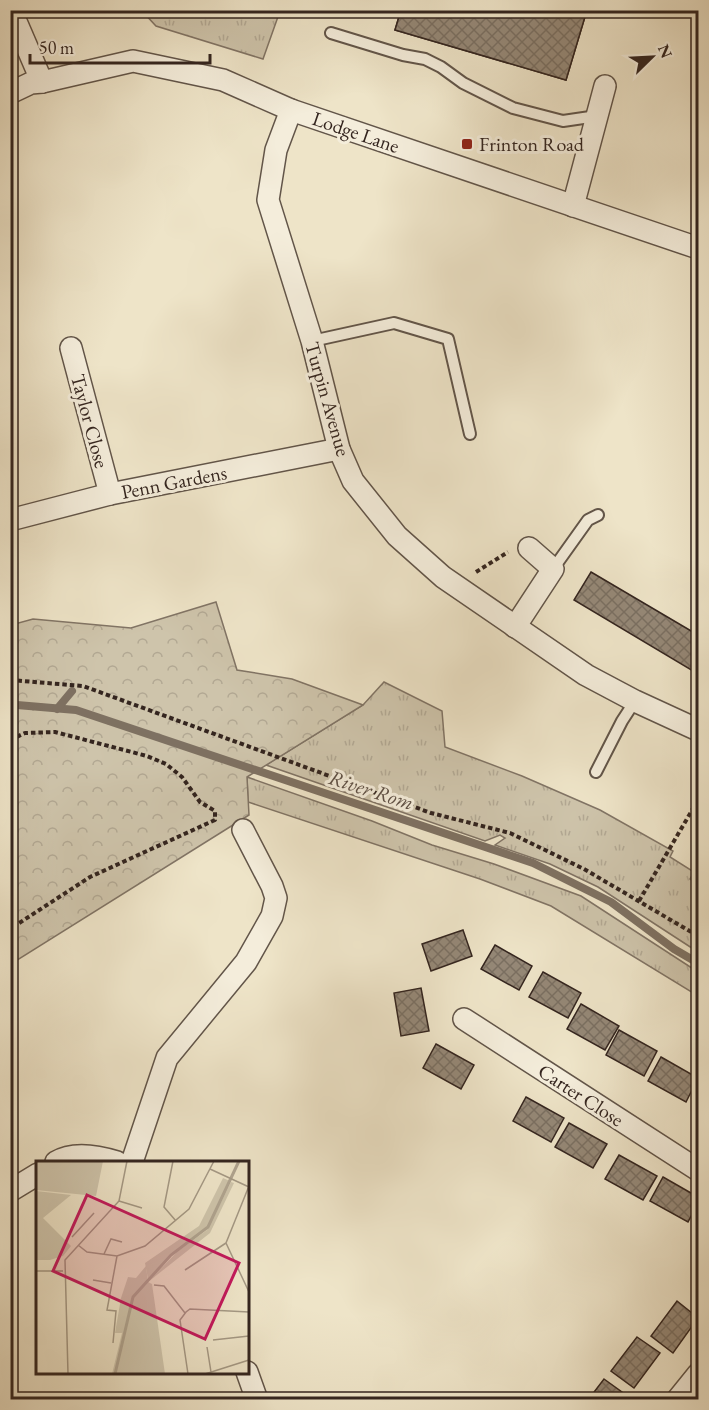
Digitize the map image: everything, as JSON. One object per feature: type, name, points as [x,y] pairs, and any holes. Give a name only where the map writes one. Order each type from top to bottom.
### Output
[{"type":"street","points":[[11,10],[42,82]]},
{"type":"street","name":"Lodge Lane","points":[[10,93],[31,83],[133,61],[223,80],[291,110],[699,248]]},
{"type":"street","points":[[573,206],[605,86]]},
{"type":"street","name":"Turpin Avenue","points":[[291,110],[276,150],[268,200],[312,341],[339,449],[353,481],[396,536],[456,586],[586,675],[635,701],[699,730]]},
{"type":"street","name":"Taylor Close","points":[[71,348],[110,494]]},
{"type":"street","name":"Penn Gardens","points":[[10,520],[110,494],[339,449]]},
{"type":"street","points":[[515,627],[553,569],[520,549]]},
{"type":"street","points":[[132,1161],[167,1058],[246,962],[272,916],[276,898],[272,886],[243,830]]},
{"type":"street","name":"Carter Close","points":[[464,1019],[699,1170]]},
{"type":"street","points":[[59,1161],[93,1155],[114,1161]]},
{"type":"street","points":[[10,1191],[36,1175]]},
{"type":"street","points":[[248,1374],[256,1400]]},
{"type":"street","points":[[677,1400],[699,1374]]},
{"type":"lane","points":[[331,33],[425,59],[463,83],[513,108],[563,121],[597,116]]},
{"type":"lane","points":[[312,341],[394,323],[448,339],[470,434]]},
{"type":"lane","points":[[553,569],[588,520],[598,515]]},
{"type":"lane","points":[[596,772],[635,701]]},
{"type":"path","points":[[456,586],[520,549]]},
{"type":"path","points":[[10,680],[83,686],[431,813],[510,833],[584,869],[699,936]]},
{"type":"path","points":[[10,740],[25,733],[55,732],[147,756],[166,764],[182,777],[200,802],[215,811],[214,820],[90,877],[10,929]]},
{"type":"path","points":[[639,901],[699,800]]},
{"type":"green space","points":[[142,11],[280,11],[263,59],[156,26]]},
{"type":"green space","points":[[216,602],[237,670],[292,679],[363,705],[247,777],[249,815],[11,964],[11,625],[33,619],[131,628]]},
{"type":"green space","points":[[384,682],[442,711],[445,747],[522,776],[600,810],[673,851],[670,857],[694,872],[690,879],[698,884],[698,952],[598,887],[550,864],[495,845],[505,838],[500,835],[485,841],[266,765],[363,705]]},
{"type":"green space","points":[[247,777],[372,821],[432,845],[494,864],[581,896],[698,972],[698,996],[551,906],[480,879],[248,802]]},
{"type":"building","points":[[401,10],[483,10],[534,25],[538,10],[587,10],[566,80],[395,30]]},
{"type":"building","points":[[401,10],[587,10],[566,80],[395,30]]},
{"type":"building","points":[[591,572],[698,635],[698,674],[574,600]]},
{"type":"building","points":[[463,930],[472,956],[431,971],[422,944]]},
{"type":"building","points":[[495,945],[532,966],[519,990],[481,969]]},
{"type":"building","points":[[543,972],[581,993],[568,1018],[529,997]]},
{"type":"building","points":[[421,988],[429,1031],[401,1036],[394,993]]},
{"type":"building","points":[[581,1004],[619,1026],[605,1050],[567,1029]]},
{"type":"building","points":[[619,1030],[657,1051],[644,1076],[606,1055]]},
{"type":"building","points":[[436,1044],[474,1065],[461,1089],[423,1068]]},
{"type":"building","points":[[661,1057],[698,1078],[686,1102],[648,1081]]},
{"type":"building","points":[[526,1097],[564,1118],[551,1142],[513,1121]]},
{"type":"building","points":[[569,1123],[607,1144],[593,1168],[555,1147]]},
{"type":"building","points":[[619,1155],[657,1176],[643,1200],[605,1179]]},
{"type":"building","points":[[663,1177],[698,1197],[698,1203],[688,1222],[650,1201]]},
{"type":"building","points":[[677,1301],[698,1318],[673,1353],[651,1336]]},
{"type":"building","points":[[637,1337],[660,1353],[634,1388],[611,1371]]},
{"type":"building","points":[[604,1379],[626,1395],[622,1400],[588,1400]]},
{"type":"waterway","points":[[57,709],[72,691]]},
{"type":"waterway","name":"River Rom","points":[[10,706],[76,710],[533,863],[611,902],[674,949],[698,963]]},
{"type":"place","name":"Frinton Road","points":[[467,144]]}]
